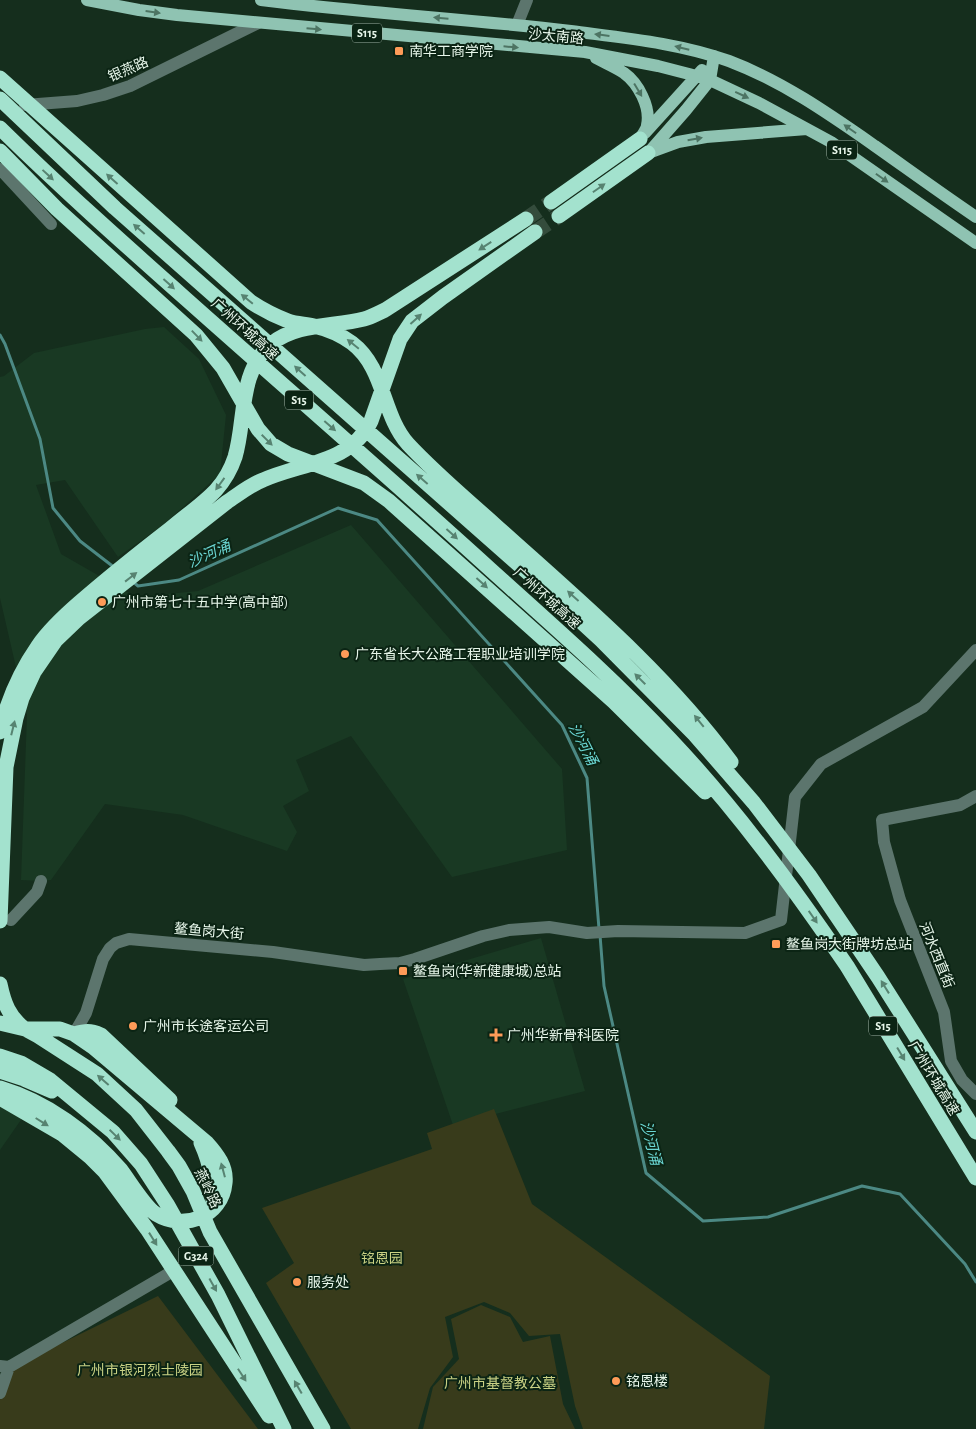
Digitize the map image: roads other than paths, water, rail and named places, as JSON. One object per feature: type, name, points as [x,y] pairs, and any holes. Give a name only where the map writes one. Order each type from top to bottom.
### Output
[{"type":"highway","points":[[0,78],[226,281],[262,310],[292,327],[334,333]]},
{"type":"highway","name":"广州环城高速","points":[[0,99],[115,208],[601,640],[700,740],[754,803],[809,875],[878,977],[976,1132]]},
{"type":"highway","name":"广州环城高速","points":[[0,128],[97,220],[456,537],[587,656],[632,699],[695,766],[763,848],[847,966],[976,1178]]},
{"type":"highway","points":[[552,202],[640,139]]},
{"type":"highway","points":[[0,151],[57,209],[196,335],[224,368],[266,440],[288,454],[364,483],[389,501],[614,702],[748,836],[785,878]]},
{"type":"highway","points":[[559,216],[648,153]]},
{"type":"highway","points":[[292,327],[317,326],[364,319],[394,305],[526,219]]},
{"type":"highway","points":[[382,389],[400,339],[412,321],[535,232]]},
{"type":"highway","points":[[0,732],[20,676],[46,636],[69,612],[111,575],[215,491],[235,457],[249,380],[255,365],[266,349],[292,327],[364,319]]},
{"type":"highway","points":[[317,326],[351,342],[367,360],[375,372],[382,389],[383,408]]},
{"type":"highway","points":[[367,360],[383,408],[400,434],[420,456],[616,634],[686,705],[736,769],[809,875]]},
{"type":"highway","points":[[288,454],[314,460],[328,458],[350,447],[365,433],[371,421],[383,408],[392,360]]},
{"type":"highway","points":[[224,368],[236,407],[238,426],[235,457]]},
{"type":"highway","points":[[249,380],[248,399],[253,419]]},
{"type":"highway","points":[[6,921],[2,846],[5,779],[12,735],[22,698],[42,659],[61,635],[85,612],[227,502],[264,479],[338,454]]},
{"type":"highway","points":[[264,479],[314,472],[348,477]]},
{"type":"highway","points":[[0,984],[6,1008],[12,1017],[25,1029],[60,1029],[74,1034],[93,1047],[207,1143],[223,1165],[226,1181],[222,1197],[214,1210],[200,1218],[184,1222],[162,1217],[154,1213],[147,1206],[119,1168],[71,1123],[21,1095],[0,1088]]},
{"type":"highway","name":"燕岭路","points":[[0,1023],[25,1029],[38,1036],[97,1074],[136,1110],[179,1166],[193,1191],[210,1232],[323,1429]]},
{"type":"highway","points":[[74,1034],[86,1030],[101,1035],[172,1101],[189,1121],[200,1139],[212,1172],[214,1190],[210,1232]]},
{"type":"highway","name":"G324","points":[[0,1056],[21,1063],[50,1080],[118,1138],[141,1164],[154,1183],[218,1295],[284,1429]]},
{"type":"highway","points":[[0,1072],[24,1079],[78,1104]]},
{"type":"highway","points":[[0,1098],[62,1134],[90,1157],[119,1189],[278,1429]]},
{"type":"main road","name":"沙太南路","points":[[88,0],[156,13],[585,52],[647,64],[704,78],[759,103],[831,142],[976,243]]},
{"type":"main road","name":"沙太南路","points":[[269,1],[517,25],[650,42],[714,56],[775,82],[806,100],[976,217]]},
{"type":"main road","points":[[647,64],[650,42]]},
{"type":"main road","points":[[585,52],[624,73],[635,84],[647,111],[648,125],[640,139]]},
{"type":"main road","points":[[648,153],[686,110],[714,56]]},
{"type":"main road","points":[[640,139],[704,78]]},
{"type":"main road","points":[[648,153],[678,142],[706,137],[807,129]]},
{"type":"street","points":[[517,25],[527,0]]},
{"type":"street","name":"银燕路","points":[[0,107],[69,102],[103,95],[130,86],[258,23]]},
{"type":"street","points":[[0,169],[52,224]]},
{"type":"street","name":"鳌鱼岗大街","points":[[74,1034],[86,1014],[103,959],[110,948],[116,943],[130,939],[273,952],[364,965],[400,963],[483,936],[509,930],[549,927],[586,933],[618,931],[745,932],[781,920],[795,797],[821,764],[923,708],[976,650]]},
{"type":"street","name":"河水西直街","points":[[976,796],[960,805],[882,820],[884,842],[900,900],[944,1012],[951,1061],[962,1080],[976,1094]]},
{"type":"street","points":[[6,921],[37,892],[41,881]]},
{"type":"street","points":[[0,1393],[5,1367],[174,1270]]},
{"type":"waterway","name":"沙河涌","points":[[0,335],[40,439],[53,508],[80,541],[115,568]]},
{"type":"waterway","name":"沙河涌","points":[[132,581],[138,586],[179,580],[338,508],[377,520],[562,725],[587,778],[599,929]]},
{"type":"waterway","name":"沙河涌","points":[[600,935],[604,986],[646,1173],[703,1221],[768,1217],[862,1186],[900,1194],[965,1264],[976,1282]]},
{"type":"tunnel","points":[[526,219],[551,202]]},
{"type":"tunnel","points":[[535,232],[559,216]]},
{"type":"place","name":"南华工商学院","points":[[399,51]]},
{"type":"place","name":"广州市第七十五中学(高中部)","points":[[102,602]]},
{"type":"place","name":"广东省长大公路工程职业培训学院","points":[[345,654]]},
{"type":"place","name":"鳌鱼岗大街牌坊总站","points":[[776,944]]},
{"type":"place","name":"鳌鱼岗(华新健康城)总站","points":[[403,971]]},
{"type":"place","name":"广州市长途客运公司","points":[[133,1026]]},
{"type":"place","name":"广州华新骨科医院","points":[[496,1035]]},
{"type":"place","name":"服务处","points":[[297,1282]]},
{"type":"place","name":"铭恩楼","points":[[616,1381]]},
{"type":"park label","name":"铭恩园","points":[[382,1258]]},
{"type":"park label","name":"广州市银河烈士陵园","points":[[140,1370]]},
{"type":"park label","name":"广州市基督教公墓","points":[[500,1383]]}]
